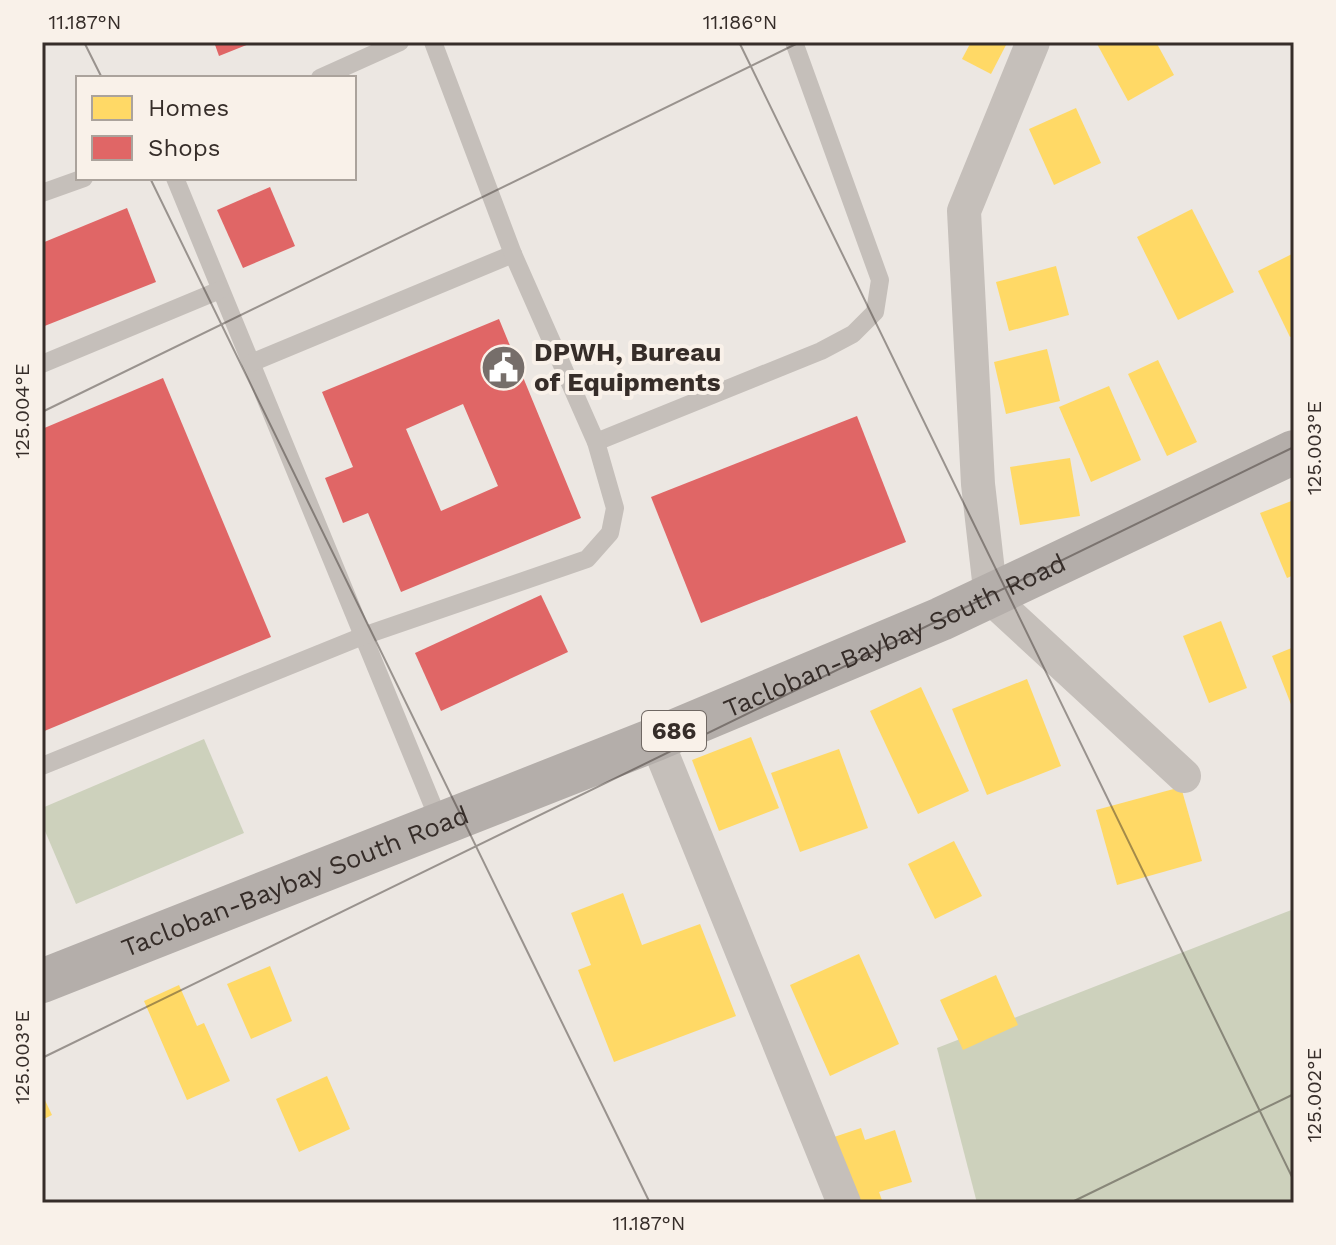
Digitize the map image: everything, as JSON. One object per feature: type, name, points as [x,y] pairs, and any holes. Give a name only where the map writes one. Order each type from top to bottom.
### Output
[{"type":"main road","name":"Tacloban-Baybay South Road","points":[[42,981],[656,739],[991,598],[1294,452]]},
{"type":"street","points":[[1033,42],[964,211],[978,484],[991,598],[1184,776]]},
{"type":"street","points":[[656,739],[844,1203]]},
{"type":"lane","points":[[324,76],[400,42]]},
{"type":"lane","points":[[42,766],[363,636],[587,559],[601,547],[610,533],[615,508],[596,442],[513,254],[433,42]]},
{"type":"lane","points":[[596,442],[821,351],[853,334],[875,312],[880,280],[794,42]]},
{"type":"lane","points":[[42,193],[78,180]]},
{"type":"lane","points":[[176,180],[440,823]]},
{"type":"lane","points":[[251,363],[513,254]]},
{"type":"lane","points":[[42,364],[220,290]]},
{"type":"green space","points":[[204,739],[244,833],[76,904],[42,824],[42,808]]},
{"type":"green space","points":[[1294,909],[1294,1203],[977,1203],[937,1048]]},
{"type":"building: Homes","points":[[971,42],[1006,45],[991,74],[962,59]]},
{"type":"building: Homes","points":[[1096,42],[1156,42],[1174,75],[1128,101]]},
{"type":"building: Homes","points":[[1076,108],[1101,163],[1054,185],[1029,129]]},
{"type":"building: Homes","points":[[1192,209],[1234,292],[1178,320],[1137,237]]},
{"type":"building: Homes","points":[[1294,253],[1294,335],[1290,337],[1258,271]]},
{"type":"building: Homes","points":[[1056,266],[1069,315],[1009,331],[996,282]]},
{"type":"building: Homes","points":[[1047,349],[1060,401],[1006,414],[994,362]]},
{"type":"building: Homes","points":[[1158,360],[1197,442],[1167,456],[1128,374]]},
{"type":"building: Homes","points":[[1109,386],[1141,460],[1091,482],[1059,407]]},
{"type":"building: Homes","points":[[1070,458],[1080,516],[1020,525],[1010,467]]},
{"type":"building: Homes","points":[[1294,500],[1294,575],[1287,578],[1260,513]]},
{"type":"building: Homes","points":[[1221,621],[1247,688],[1209,703],[1183,636]]},
{"type":"building: Homes","points":[[1294,647],[1294,712],[1272,656]]},
{"type":"building: Homes","points":[[1027,679],[1061,766],[987,795],[952,709]]},
{"type":"building: Homes","points":[[921,687],[969,791],[918,814],[870,711]]},
{"type":"building: Homes","points":[[751,737],[779,808],[719,831],[692,760]]},
{"type":"building: Homes","points":[[839,749],[868,828],[800,852],[771,773]]},
{"type":"building: Homes","points":[[1181,787],[1202,861],[1117,885],[1096,810]]},
{"type":"building: Homes","points":[[954,841],[982,896],[935,919],[908,864]]},
{"type":"building: Homes","points":[[623,893],[642,945],[700,924],[736,1016],[614,1062],[578,970],[591,965],[571,913]]},
{"type":"building: Homes","points":[[859,954],[899,1044],[830,1076],[790,985]]},
{"type":"building: Homes","points":[[270,966],[292,1021],[251,1039],[227,984]]},
{"type":"building: Homes","points":[[996,975],[1018,1025],[963,1050],[940,1000]]},
{"type":"building: Homes","points":[[179,985],[197,1026],[204,1023],[230,1081],[187,1100],[144,1001]]},
{"type":"building: Homes","points":[[327,1076],[350,1129],[299,1152],[276,1099]]},
{"type":"building: Homes","points":[[42,1094],[52,1115],[42,1120]]},
{"type":"building: Homes","points":[[861,1128],[865,1140],[895,1130],[912,1182],[879,1192],[883,1203],[856,1203],[834,1137]]},
{"type":"building: Shops","points":[[214,42],[254,42],[219,56]]},
{"type":"building: Shops","points":[[270,187],[295,246],[243,268],[217,210]]},
{"type":"building: Shops","points":[[127,208],[156,282],[42,327],[42,243]]},
{"type":"building: Shops","points":[[499,319],[581,518],[401,592],[368,513],[343,523],[325,478],[353,467],[322,392]],"holes":[[[463,404],[498,486],[441,511],[406,429]]]},
{"type":"building: Shops","points":[[163,378],[271,637],[42,732],[42,429]]},
{"type":"building: Shops","points":[[857,416],[906,542],[701,623],[651,497]]},
{"type":"building: Shops","points":[[541,595],[568,652],[441,711],[415,653]]},
{"type":"place","name":"DPWH, Bureau of Equipments","points":[[503,367]]}]
